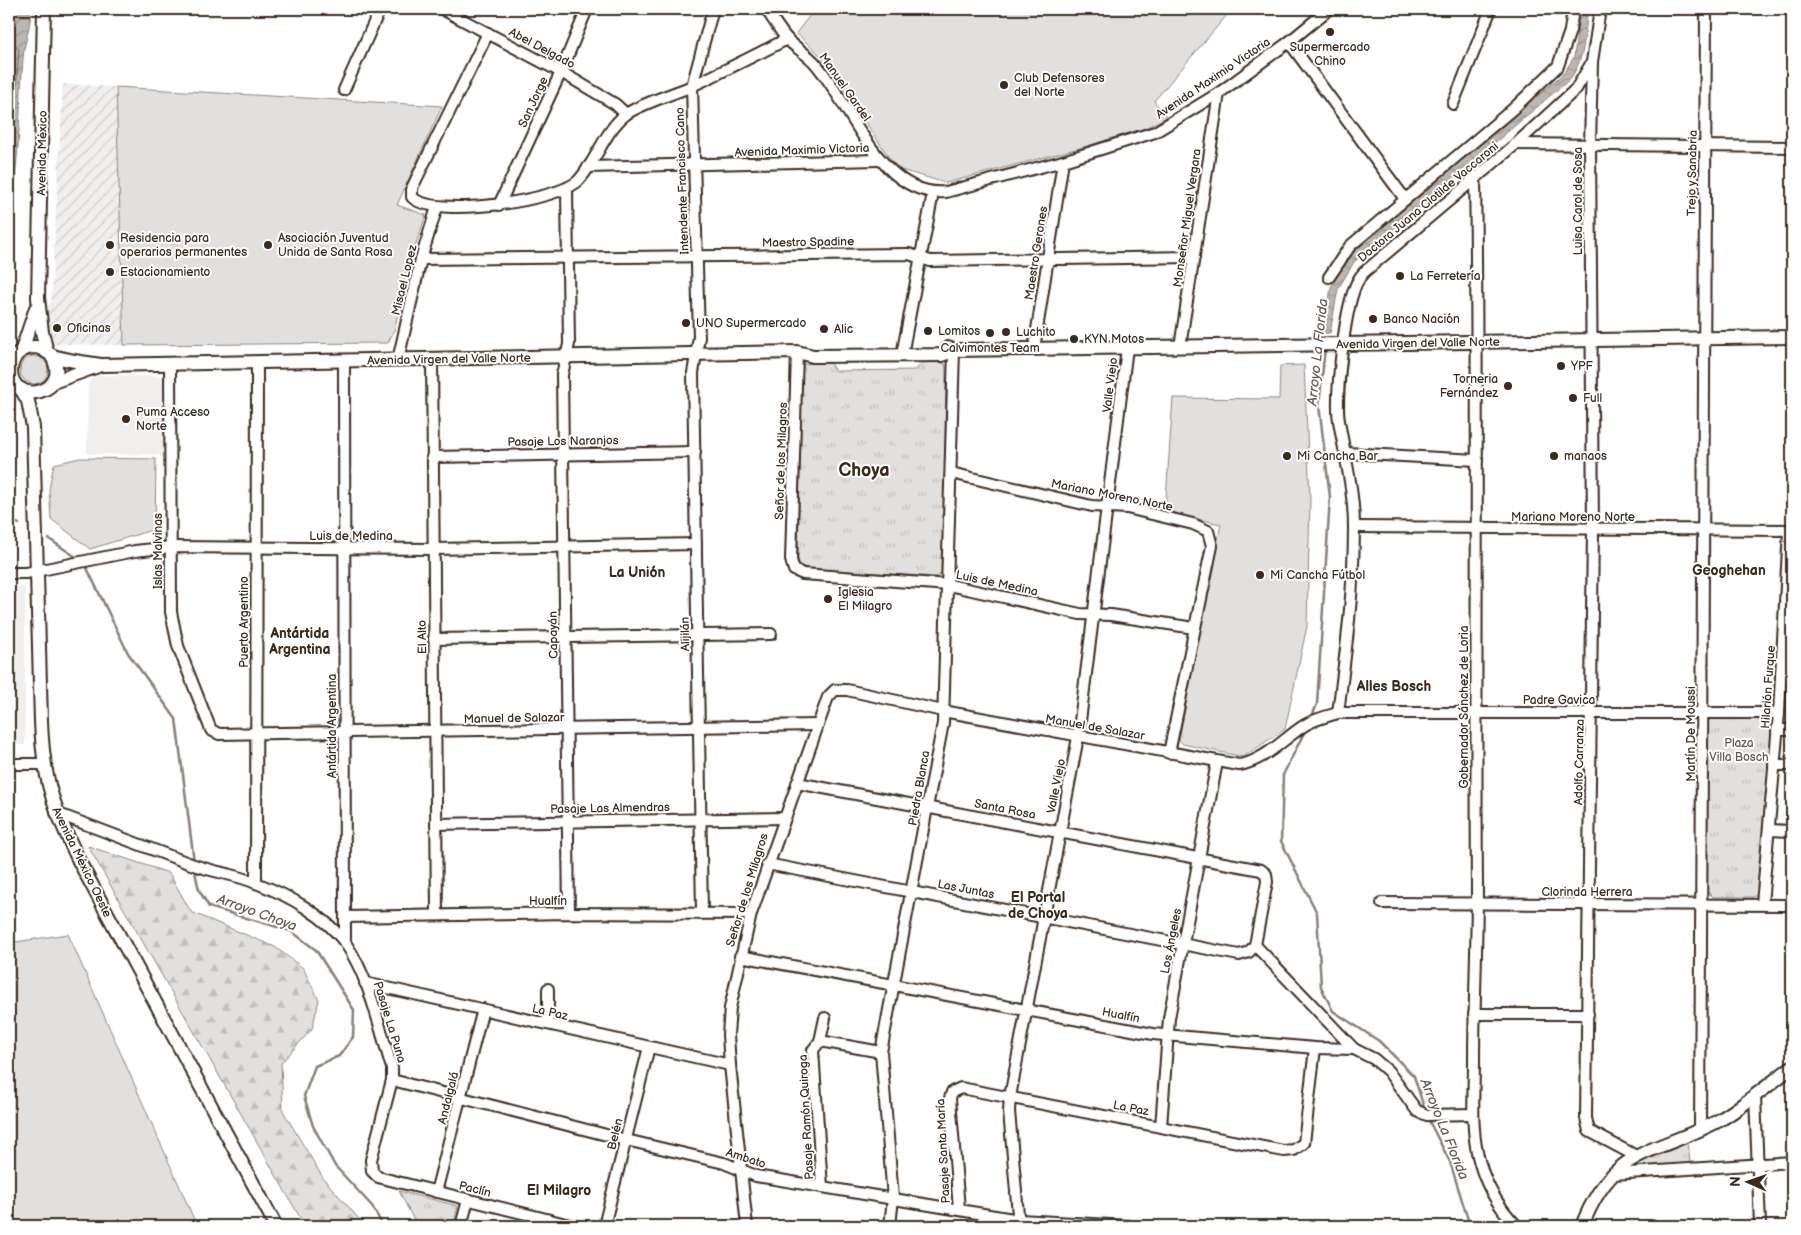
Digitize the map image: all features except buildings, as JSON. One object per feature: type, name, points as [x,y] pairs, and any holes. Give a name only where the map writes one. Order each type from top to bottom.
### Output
[{"type":"main road","name":"Avenida México","points":[[44,9],[38,298],[42,332],[49,353]]},
{"type":"main road","name":"Avenida México","points":[[17,353],[38,298]]},
{"type":"main road","name":"Avenida Virgen del Valle Norte","points":[[49,353],[102,365],[797,352],[812,348],[902,351],[942,347],[954,350],[1127,348],[1792,337]]},
{"type":"main road","points":[[35,347],[49,353],[57,368],[51,385],[35,393],[15,384],[12,378],[12,364],[17,353],[35,347]]},
{"type":"main road","name":"Avenida Virgen del Valle Norte","points":[[51,385],[77,372],[102,365]]},
{"type":"main road","name":"Avenida México Oeste","points":[[15,384],[28,402],[33,427],[36,570],[44,764],[56,813],[80,863],[276,1226]]},
{"type":"main road","name":"Avenida México Oeste","points":[[33,427],[37,410],[51,385]]},
{"type":"main road","points":[[1582,1226],[1599,1190],[1613,1174],[1636,1156],[1700,1130],[1721,1119],[1792,1067]]},
{"type":"street","points":[[344,90],[380,9]]},
{"type":"street","name":"Abel Delgado","points":[[442,9],[561,72],[615,104],[626,114]]},
{"type":"street","name":"San Jorge","points":[[499,205],[561,72],[587,9]]},
{"type":"street","name":"Intendente Francisco Cano","points":[[697,354],[699,337],[692,86],[713,9]]},
{"type":"street","name":"Manuel Gardel","points":[[766,9],[787,39],[815,62],[879,160]]},
{"type":"street","name":"Avenida Maximio Victoria","points":[[588,167],[694,166],[879,160],[896,176],[934,193],[946,192],[1063,161],[1155,132],[1218,93],[1288,42],[1329,9]]},
{"type":"street","points":[[1453,104],[1490,9]]},
{"type":"street","points":[[1329,277],[1350,246],[1514,108],[1558,66],[1570,31],[1573,9]]},
{"type":"street","name":"Doctora Juana Clotilde Vaccaroni","points":[[1338,713],[1347,642],[1354,527],[1347,453],[1339,420],[1339,344],[1358,280],[1368,268],[1516,144],[1576,89],[1592,62],[1600,9]]},
{"type":"street","name":"Trejo y Sanabria","points":[[1702,338],[1706,9]]},
{"type":"street","points":[[488,34],[412,188],[412,197],[418,203],[437,207],[485,207],[566,189],[578,180],[602,143],[626,114],[692,86],[787,39]]},
{"type":"street","points":[[1288,42],[1405,199]]},
{"type":"street","name":"Luisa Carol de Sosa","points":[[1592,62],[1590,145],[1592,340]]},
{"type":"street","name":"Monseñor Miguel Vergara","points":[[1180,347],[1218,93]]},
{"type":"street","points":[[1516,144],[1792,147]]},
{"type":"street","name":"Maestro Gerones","points":[[1034,349],[1063,161]]},
{"type":"street","name":"Gobernador Sánchez de Loria","points":[[1475,177],[1478,342],[1476,460],[1477,904],[1474,1114],[1477,1150],[1484,1175],[1495,1200],[1517,1226]]},
{"type":"street","name":"Capayán","points":[[566,189],[568,257],[567,356],[562,375],[569,913]]},
{"type":"street","points":[[902,351],[934,193]]},
{"type":"street","name":"Misael Lopez","points":[[398,360],[421,258],[437,207]]},
{"type":"street","name":"Maestro Spadine","points":[[421,258],[909,254],[930,261],[1194,257]]},
{"type":"street","name":"Martín De Moussi","points":[[1700,1130],[1703,904],[1702,338]]},
{"type":"street","name":"Adolfo Carranza","points":[[1592,340],[1592,712],[1586,1118],[1589,1131],[1636,1156]]},
{"type":"street","name":"Valle Viejo","points":[[1019,1223],[1009,1111],[1010,1097],[1078,737],[1127,348]]},
{"type":"street","name":"Piedra Blanca","points":[[890,1226],[893,1198],[881,1052],[943,723],[949,585],[954,350]]},
{"type":"street","name":"Señor de los Milagros","points":[[794,570],[791,560],[797,352]]},
{"type":"street","name":"Alijilán","points":[[697,354],[693,373],[702,913]]},
{"type":"street","name":"El Alto","points":[[432,359],[437,914]]},
{"type":"street","name":"Antártida Argentina","points":[[344,360],[345,942]]},
{"type":"street","name":"Puerto Argentino","points":[[256,883],[257,362]]},
{"type":"street","name":"Islas Malvinas","points":[[170,364],[171,612],[174,630],[212,730]]},
{"type":"street","name":"Pasaje Los Naranjos","points":[[432,457],[695,452]]},
{"type":"street","points":[[1347,453],[1476,460]]},
{"type":"street","name":"Mariano Moreno Norte","points":[[951,473],[1092,506],[1126,508],[1193,524],[1208,531],[1212,546],[1194,628]]},
{"type":"street","name":"Mariano Moreno Norte","points":[[1354,527],[1791,530]]},
{"type":"street","name":"Hilarión Furque","points":[[1762,904],[1781,673],[1788,627],[1791,530]]},
{"type":"street","name":"Luis de Medina","points":[[9,573],[26,573],[135,551],[171,547],[433,548],[696,544]]},
{"type":"street","name":"Luis de Medina","points":[[794,570],[803,574],[949,585],[1080,614],[1111,615],[1194,628]]},
{"type":"street","points":[[1169,753],[1194,628]]},
{"type":"street","points":[[434,639],[770,634]]},
{"type":"street","points":[[1781,673],[1792,673]]},
{"type":"street","name":"Señor de los Milagros","points":[[747,1226],[730,1065],[728,1035],[730,1008],[740,956],[767,864],[817,725],[828,697],[835,690]]},
{"type":"street","name":"Manuel de Salazar","points":[[835,690],[847,690],[1078,737],[1239,765],[1248,763],[1271,751],[1307,724],[1338,713]]},
{"type":"street","name":"Padre Gavica","points":[[1338,713],[1779,713]]},
{"type":"street","name":"Manuel de Salazar","points":[[212,730],[219,734],[256,734],[817,725]]},
{"type":"street","points":[[1777,730],[1792,730]]},
{"type":"street","name":"Los Ángeles","points":[[1161,1127],[1168,1018],[1217,762]]},
{"type":"street","points":[[9,764],[44,764]]},
{"type":"street","points":[[1774,765],[1792,764]]},
{"type":"street","name":"Santa Rosa","points":[[797,783],[1261,870],[1266,874],[1267,882],[1252,948]]},
{"type":"street","points":[[56,813],[194,865],[256,883],[302,906],[328,925],[345,942]]},
{"type":"street","name":"Pasaje Las Almendras","points":[[436,824],[784,818]]},
{"type":"street","points":[[1769,830],[1792,831]]},
{"type":"street","name":"Las Juntas","points":[[767,864],[1239,955],[1252,948]]},
{"type":"street","name":"Clorinda Herrera","points":[[1382,903],[1792,905]]},
{"type":"street","name":"Hualfín","points":[[345,916],[569,913],[751,914]]},
{"type":"street","name":"Pasaje La Puna","points":[[345,942],[356,960],[365,983],[392,1068],[392,1080],[371,1160],[372,1171]]},
{"type":"street","points":[[1252,948],[1354,1049]]},
{"type":"street","name":"Hualfín","points":[[740,956],[1153,1034],[1315,1048],[1354,1049],[1374,1059],[1388,1071],[1417,1111],[1426,1115],[1474,1114]]},
{"type":"street","name":"La Paz","points":[[365,983],[730,1065]]},
{"type":"street","points":[[548,989],[548,1024]]},
{"type":"street","name":"Andalgalá","points":[[436,1192],[483,1010]]},
{"type":"street","points":[[1474,1014],[1588,1014]]},
{"type":"street","name":"Pasaje Ramón Quiroga","points":[[822,1187],[813,1050],[820,1041],[825,1018]]},
{"type":"street","points":[[820,1041],[881,1052]]},
{"type":"street","name":"Belén","points":[[604,1226],[650,1047]]},
{"type":"street","name":"La Paz","points":[[952,1092],[961,1088],[1284,1151],[1294,1150],[1304,1143],[1315,1048]]},
{"type":"street","name":"Ambato","points":[[392,1080],[724,1163],[756,1176],[959,1209],[1019,1223],[1129,1226]]},
{"type":"street","name":"Pasaje Santa María","points":[[952,1092],[950,1098],[959,1209]]},
{"type":"street","points":[[1755,1095],[1760,1226]]},
{"type":"street","points":[[1613,1174],[1792,1162]]},
{"type":"street","name":"Paclín","points":[[372,1171],[378,1177],[574,1226]]},
{"type":"street","points":[[461,1226],[468,1200]]},
{"type":"shaded area","points":[[63,84],[116,87],[124,345],[48,344],[46,338],[47,306],[51,302]]},
{"type":"shaded area","name":"Puma Acceso Norte","points":[[97,375],[159,376],[163,382],[165,455],[87,454],[88,384]]},
{"type":"shaded area","points":[[9,587],[25,587],[25,745],[9,745]]},
{"type":"green space","name":"Club Defensores del Norte","points":[[815,9],[1232,9],[1154,101],[1167,117],[1145,128],[1087,146],[946,183],[901,170],[892,162],[830,68],[818,53],[796,33]]},
{"type":"green space","name":"Asociación Juventud Unida de Santa Rosa","points":[[116,87],[442,106],[397,205],[426,215],[405,276],[395,328],[388,343],[124,345]]},
{"type":"green space","points":[[34,356],[44,360],[48,370],[44,380],[34,384],[24,380],[20,370],[24,360]]},
{"type":"green space","points":[[937,360],[945,364],[946,369],[943,569],[940,575],[935,577],[805,568],[800,566],[798,559],[802,371],[804,364],[829,362],[835,371],[916,370],[923,361]]},
{"type":"green space","name":"Mi Cancha Fútbol","points":[[1304,365],[1310,499],[1307,626],[1285,729],[1243,757],[1183,744],[1179,740],[1221,524],[1165,512],[1173,398],[1279,399],[1280,366]]},
{"type":"green space","points":[[80,458],[156,459],[155,529],[90,549],[51,519],[49,489],[54,464]]},
{"type":"green space","name":"Plaza Villa Bosch","points":[[1714,718],[1764,718],[1770,720],[1773,727],[1759,890],[1757,895],[1753,897],[1713,897],[1707,891],[1708,725],[1709,720]]},
{"type":"green space","points":[[88,846],[169,873],[191,912],[275,947],[303,968],[319,1000],[312,1029],[281,1063],[283,1111],[323,1178],[360,1220],[362,1226],[305,1226]]},
{"type":"green space","points":[[68,934],[197,1226],[9,1226],[9,943]]},
{"type":"green space","points":[[1688,1140],[1690,1164],[1638,1167],[1640,1161]]},
{"type":"green space","points":[[399,1191],[458,1206],[453,1226],[417,1226]]},
{"type":"water","points":[[21,9],[26,9],[31,13],[24,52],[17,156],[9,215],[8,76],[15,24]]},
{"type":"water","points":[[1580,9],[1588,9],[1585,37],[1582,54],[1570,79],[1354,262],[1338,289],[1330,333],[1324,333],[1331,287],[1348,257],[1564,73],[1574,57]]},
{"type":"waterway","name":"Arroyo La Florida","points":[[1313,714],[1317,704],[1330,497],[1319,405],[1325,348]]},
{"type":"waterway","name":"Arroyo Choya","points":[[9,519],[19,524]]},
{"type":"waterway","name":"Arroyo Choya","points":[[49,539],[79,559]]},
{"type":"waterway","name":"Arroyo Choya","points":[[85,564],[128,653],[176,719],[194,862]]},
{"type":"waterway","name":"Arroyo La Florida","points":[[1304,733],[1283,775],[1281,841],[1317,913],[1321,987],[1333,1011],[1379,1041],[1414,1076],[1425,1111]]},
{"type":"waterway","name":"Arroyo Choya","points":[[194,867],[199,890],[209,907],[291,931],[316,950],[354,1010],[353,1037],[339,1056],[315,1066],[304,1096],[313,1126],[335,1166],[372,1206],[383,1226]]},
{"type":"waterway","name":"Arroyo La Florida","points":[[1428,1119],[1450,1162],[1470,1226]]},
{"type":"place","name":"Supermercado Chino","points":[[1330,32]]},
{"type":"place","name":"Club Defensores del Norte","points":[[1004,85]]},
{"type":"place","name":"Residencia para operarios permanentes","points":[[110,245]]},
{"type":"place","name":"Asociación Juventud Unida de Santa Rosa","points":[[268,245]]},
{"type":"place","name":"Estacionamiento","points":[[110,272]]},
{"type":"place","name":"La Ferretería","points":[[1400,276]]},
{"type":"place","name":"Banco Nación","points":[[1373,319]]},
{"type":"place","name":"UNO Supermercado","points":[[686,323]]},
{"type":"place","name":"Oficinas","points":[[57,328]]},
{"type":"place","name":"Alic","points":[[824,329]]},
{"type":"place","name":"Lomitos","points":[[928,331]]},
{"type":"place","name":"Luchito","points":[[1006,332]]},
{"type":"place","name":"Calvimontes Team","points":[[990,333]]},
{"type":"place","name":"KYN Motos","points":[[1074,339]]},
{"type":"place","name":"YPF","points":[[1561,366]]},
{"type":"place","name":"Torneria Fernández","points":[[1508,386]]},
{"type":"place","name":"Full","points":[[1573,398]]},
{"type":"place","name":"Puma Acceso Norte","points":[[126,419]]},
{"type":"place","name":"Mi Cancha Bar","points":[[1287,456]]},
{"type":"place","name":"manaos","points":[[1554,456]]},
{"type":"place","name":"Mi Cancha Fútbol","points":[[1260,575]]},
{"type":"place","name":"Iglesia El Milagro","points":[[828,599]]},
{"type":"district","name":"Choya","points":[[864,470]]},
{"type":"district","name":"Geoghehan","points":[[1729,570]]},
{"type":"district","name":"La Unión","points":[[637,572]]},
{"type":"district","name":"Antártida Argentina","points":[[300,642]]},
{"type":"district","name":"Alles Bosch","points":[[1394,686]]},
{"type":"district","name":"El Portal de Choya","points":[[1038,906]]},
{"type":"district","name":"El Milagro","points":[[559,1190]]}]
